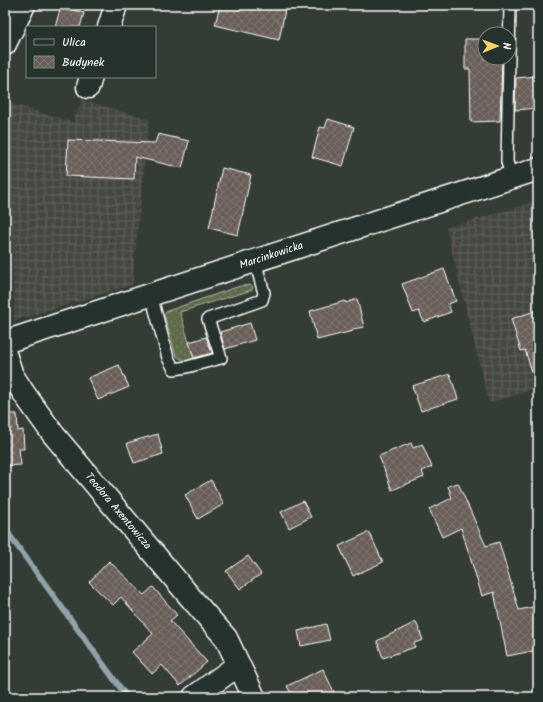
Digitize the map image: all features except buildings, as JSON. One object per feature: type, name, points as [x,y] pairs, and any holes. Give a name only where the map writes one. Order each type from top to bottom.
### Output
[{"type":"street","points":[[5,44],[24,5]]},
{"type":"street","points":[[109,26],[116,5]]},
{"type":"street","name":"Marcinkowicka","points":[[5,342],[538,169]]},
{"type":"street","name":"Teodora Axentowicza","points":[[5,354],[12,375],[24,395],[53,434],[226,638],[254,697]]},
{"type":"street","points":[[194,697],[238,665]]},
{"type":"lane","points":[[510,5],[507,162],[512,178]]},
{"type":"lane","points":[[151,295],[168,358],[174,368],[187,367],[221,358],[208,318],[262,300],[264,293],[255,261]]},
{"type":"shaded area","points":[[82,100],[149,119],[132,285],[14,321],[11,183],[5,182],[5,102],[73,122]]},
{"type":"shaded area","points":[[538,201],[538,388],[489,403],[446,228]]},
{"type":"green space","points":[[250,285],[253,287],[252,290],[180,312],[194,359],[185,360],[176,356],[164,315],[167,311],[240,286]]},
{"type":"waterway","points":[[5,529],[127,697]]}]
